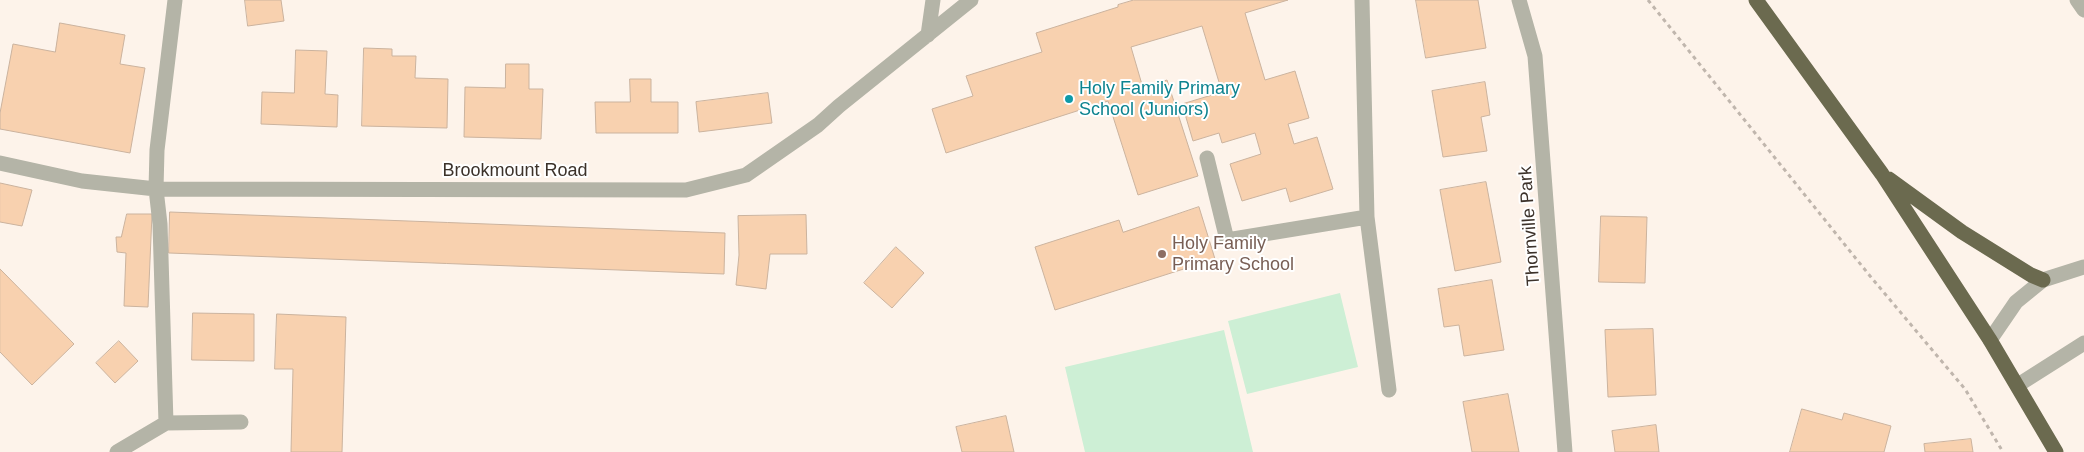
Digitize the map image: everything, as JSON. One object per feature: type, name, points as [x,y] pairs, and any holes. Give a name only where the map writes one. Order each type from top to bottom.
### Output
[{"type":"highway","points":[[1756,0],[1882,174],[1990,340],[2056,452]]},
{"type":"highway","points":[[1882,174],[1962,232],[2030,275],[2043,280]]},
{"type":"street","points":[[166,423],[160,224],[156,189],[157,150],[175,0]]},
{"type":"street","points":[[928,35],[933,0]]},
{"type":"street","name":"Brookmount Road","points":[[0,163],[82,181],[156,189],[686,190],[746,175],[818,125],[971,0]]},
{"type":"street","points":[[1362,0],[1367,217],[1389,390]]},
{"type":"street","name":"Thornville Park","points":[[1519,0],[1535,56],[1565,452]]},
{"type":"street","points":[[2077,0],[2084,10]]},
{"type":"street","points":[[1208,158],[1227,240],[1367,217]]},
{"type":"street","points":[[1990,340],[2016,302],[2043,280],[2084,267]]},
{"type":"street","points":[[2018,385],[2084,343]]},
{"type":"street","points":[[117,452],[166,423],[241,422]]},
{"type":"path","points":[[1648,0],[1870,276],[1966,389],[2003,452]]},
{"type":"green space","points":[[1340,293],[1358,367],[1247,394],[1228,321]]},
{"type":"green space","points":[[1224,330],[1253,452],[1085,452],[1065,367]]},
{"type":"building","points":[[245,0],[281,0],[284,21],[248,26]]},
{"type":"building","name":"Holy Family Primary School (Juniors)","points":[[1134,0],[1288,0],[1245,13],[1265,80],[1295,71],[1309,118],[1288,124],[1294,144],[1317,137],[1333,189],[1290,202],[1286,188],[1242,201],[1230,164],[1261,154],[1255,133],[1222,143],[1219,133],[1193,141],[1182,104],[1222,92],[1202,26],[1131,47],[1143,88],[1167,80],[1198,176],[1138,195],[1108,101],[946,153],[932,109],[973,96],[966,76],[1042,52],[1036,33],[1118,7],[1118,5]]},
{"type":"building","points":[[1416,0],[1478,0],[1486,48],[1426,58]]},
{"type":"building","points":[[60,23],[125,35],[120,64],[145,68],[130,153],[0,129],[0,113],[13,44],[55,52]]},
{"type":"building","points":[[364,48],[392,49],[392,56],[416,56],[415,78],[448,79],[447,128],[362,126]]},
{"type":"building","points":[[296,50],[327,51],[325,94],[338,95],[337,127],[261,124],[262,92],[294,93]]},
{"type":"building","points":[[506,64],[529,64],[529,89],[543,89],[541,139],[464,137],[465,87],[505,88]]},
{"type":"building","points":[[630,79],[651,79],[651,102],[678,102],[678,133],[596,133],[595,102],[630,102]]},
{"type":"building","points":[[1485,82],[1490,115],[1481,117],[1487,151],[1443,157],[1432,91]]},
{"type":"building","points":[[768,93],[772,123],[699,132],[696,102]]},
{"type":"building","points":[[1486,182],[1501,262],[1455,271],[1440,190]]},
{"type":"building","points":[[0,183],[32,190],[22,226],[0,222]]},
{"type":"building","points":[[1199,207],[1215,259],[1055,310],[1035,247],[1119,220],[1123,232]]},
{"type":"building","points":[[170,212],[725,233],[724,274],[169,253]]},
{"type":"building","points":[[127,214],[152,214],[148,307],[124,306],[126,253],[117,252],[116,237],[121,237]]},
{"type":"building","points":[[806,215],[807,254],[770,254],[766,289],[736,285],[739,255],[738,216]]},
{"type":"building","points":[[1601,216],[1647,217],[1645,283],[1599,282]]},
{"type":"building","points":[[896,247],[924,273],[892,308],[864,283]]},
{"type":"building","points":[[0,269],[74,344],[32,385],[0,352]]},
{"type":"building","points":[[1492,280],[1504,350],[1464,356],[1459,325],[1444,327],[1438,289]]},
{"type":"building","points":[[193,313],[254,314],[254,361],[192,360]]},
{"type":"building","points":[[277,314],[346,317],[342,452],[291,452],[293,369],[275,369]]},
{"type":"building","points":[[1653,329],[1656,395],[1608,397],[1605,330]]},
{"type":"building","points":[[119,341],[138,361],[115,383],[96,363]]},
{"type":"building","points":[[1508,394],[1519,452],[1472,452],[1463,402]]},
{"type":"building","points":[[1802,409],[1842,420],[1844,413],[1891,426],[1884,452],[1790,452]]},
{"type":"building","points":[[1006,416],[1014,452],[962,452],[956,427]]},
{"type":"building","points":[[1656,425],[1659,452],[1615,452],[1612,431]]},
{"type":"building","points":[[1971,439],[1973,452],[1925,452],[1924,444]]},
{"type":"place","name":"Holy Family Primary School (Juniors)","points":[[1069,99]]},
{"type":"place","name":"Holy Family Primary School","points":[[1162,254]]}]
